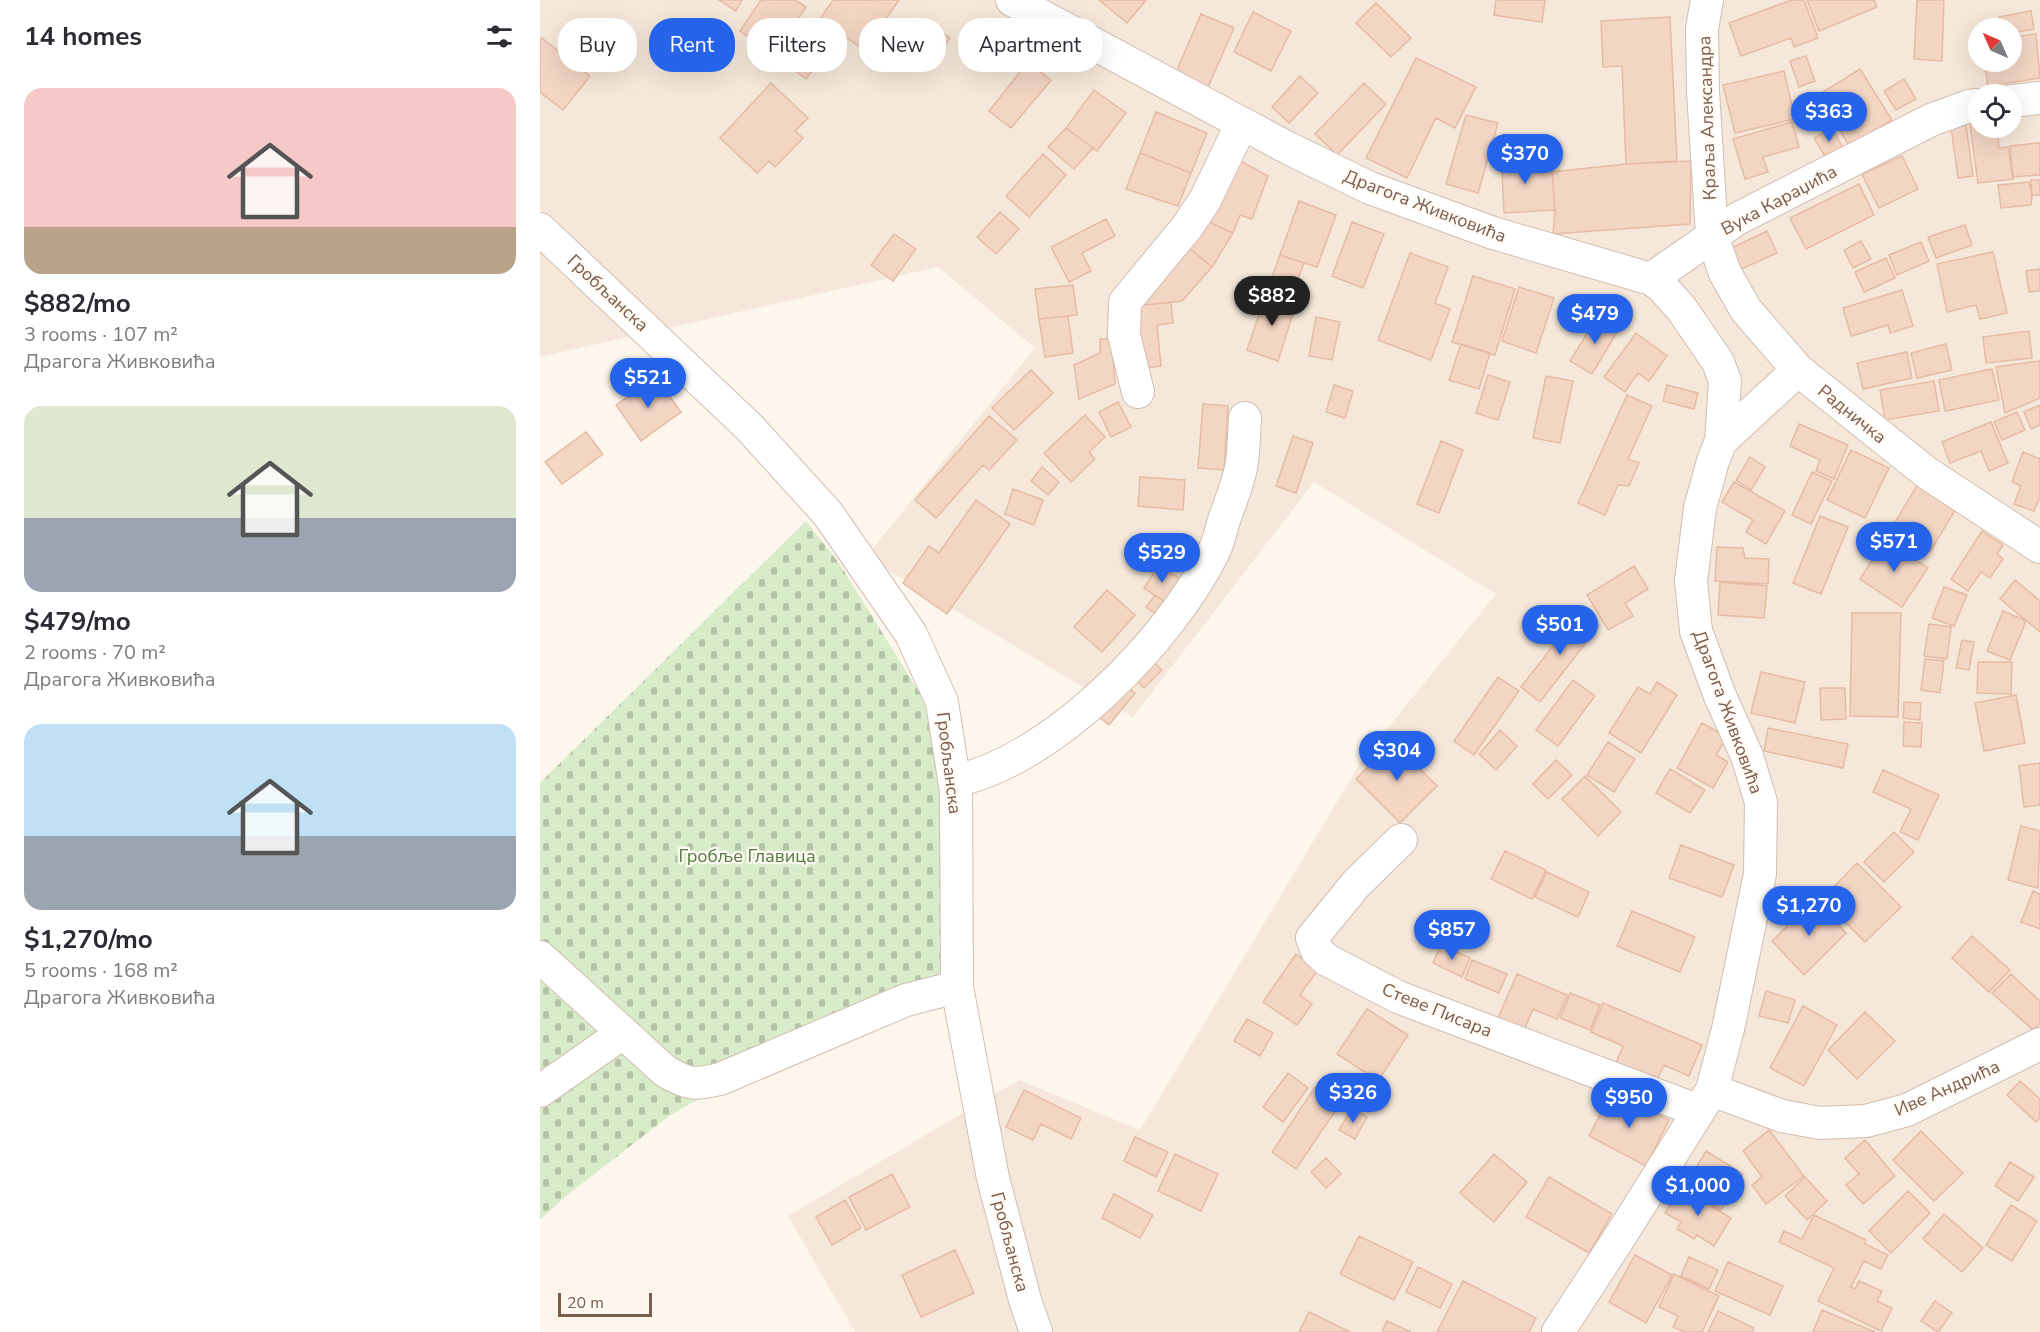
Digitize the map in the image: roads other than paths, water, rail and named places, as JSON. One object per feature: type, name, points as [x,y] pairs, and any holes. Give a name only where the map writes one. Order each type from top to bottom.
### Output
[{"type":"street","name":"Драгога Живковића","points":[[1012,0],[1242,123],[1370,188],[1493,233],[1651,279],[1662,286],[1681,308],[1718,362],[1725,381],[1721,441],[1700,508],[1691,581],[1696,631],[1720,696],[1747,756],[1761,802],[1760,874],[1728,1029],[1705,1100],[1558,1332]]},
{"type":"street","name":"Краља Александра","points":[[1707,0],[1702,29],[1703,91],[1712,236]]},
{"type":"street","points":[[2022,100],[2040,98]]},
{"type":"street","name":"Вука Караџића","points":[[1651,279],[1737,219],[1931,120],[1968,106]]},
{"type":"street","points":[[1138,392],[1125,335],[1125,302],[1187,227],[1205,200],[1242,123]]},
{"type":"street","name":"Гробљанска","points":[[540,229],[749,428],[828,514],[911,634],[942,702],[956,792],[957,987],[993,1178],[1025,1300],[1036,1332]]},
{"type":"street","name":"Радничка","points":[[1712,236],[1725,273],[1746,310],[1798,370],[1927,473],[2040,547]]},
{"type":"street","name":"Драгога Живковића","points":[[1721,441],[1798,370]]},
{"type":"street","points":[[954,781],[975,777],[1042,743],[1117,681],[1183,603],[1215,549],[1241,468],[1245,418]]},
{"type":"street","name":"Стеве Писара","points":[[1401,840],[1356,884],[1312,938],[1317,951],[1344,969],[1398,997],[1705,1100]]},
{"type":"street","points":[[540,957],[665,1071],[681,1081],[697,1084],[720,1079],[906,1000],[957,987]]},
{"type":"street","points":[[540,1091],[623,1033]]},
{"type":"street","name":"Иве Андрића","points":[[1705,1100],[1820,1123],[1866,1121],[1907,1110],[2040,1044]]},
{"type":"park label","name":"Гробље Главица","points":[[747,856]]}]
